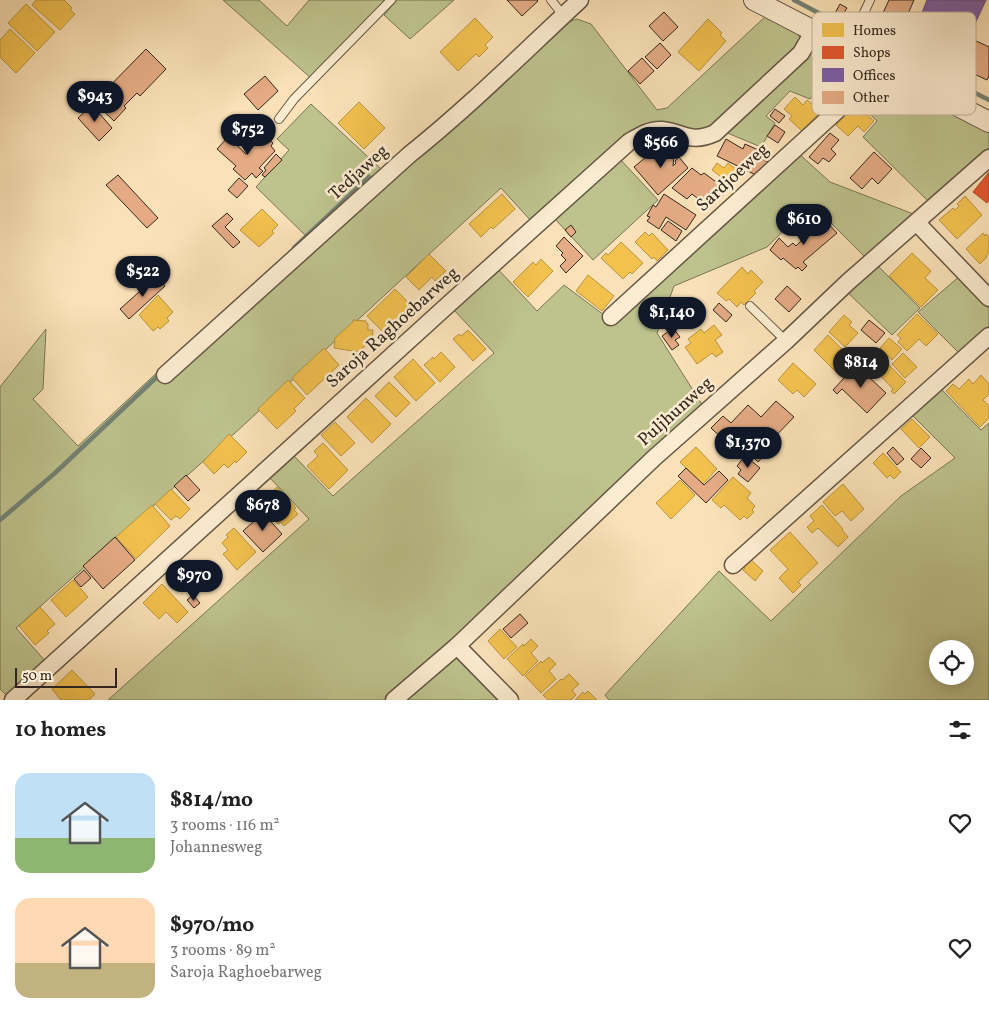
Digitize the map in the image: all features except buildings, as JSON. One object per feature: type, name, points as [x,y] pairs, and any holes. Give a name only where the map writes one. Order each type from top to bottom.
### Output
[{"type":"street","name":"Tedjaweg","points":[[165,375],[409,155],[493,84],[580,0]]},
{"type":"street","points":[[754,0],[812,31]]},
{"type":"street","name":"Saroja Raghoebarweg","points":[[12,700],[630,142],[649,132],[661,130],[702,139],[715,133],[801,53],[812,34]]},
{"type":"street","name":"Sardjoeweg","points":[[611,317],[832,115]]},
{"type":"street","points":[[975,115],[989,122]]},
{"type":"street","name":"Puljhunweg","points":[[394,700],[457,646],[654,458],[786,341],[848,282],[989,158]]},
{"type":"street","points":[[917,223],[989,298]]},
{"type":"street","points":[[733,565],[989,336]]},
{"type":"street","points":[[457,646],[510,700]]},
{"type":"lane","points":[[280,119],[294,100],[391,0]]},
{"type":"lane","points":[[551,0],[563,15]]},
{"type":"lane","points":[[864,12],[870,0]]},
{"type":"lane","points":[[750,306],[786,341]]},
{"type":"green space","points":[[223,0],[259,0],[287,26],[309,0],[386,0],[312,79]]},
{"type":"green space","points":[[397,0],[454,0],[410,39],[384,15]]},
{"type":"green space","points":[[766,16],[797,33],[802,41],[800,46],[707,132],[667,124],[532,222],[501,188],[235,433],[16,628],[47,663],[9,698],[0,689],[0,387],[46,329],[43,389],[33,399],[78,446],[206,327],[209,331],[309,239],[256,187],[289,150],[277,139],[311,104],[381,169],[389,179],[562,24],[577,19],[591,24],[657,110],[667,108]]},
{"type":"green space","points":[[812,47],[812,96],[810,99],[790,91],[766,116],[775,123],[761,147],[725,132]]},
{"type":"green space","points":[[871,115],[958,115],[989,131],[989,149],[931,204],[863,137],[877,121]]},
{"type":"green space","points":[[797,152],[830,182],[916,215],[868,260],[827,219],[809,206],[767,247],[674,286],[657,333],[703,406],[387,700],[108,700],[309,519],[269,477],[292,454],[333,496],[494,353],[453,309],[496,267],[537,311],[564,285],[612,321]]},
{"type":"green space","points":[[620,159],[658,200],[593,260],[555,219]]},
{"type":"green space","points":[[877,265],[920,308],[892,335],[847,292]]},
{"type":"green space","points":[[961,275],[989,304],[989,332],[963,357],[918,312]]},
{"type":"green space","points":[[939,387],[981,430],[989,423],[989,700],[609,700],[605,695],[719,571],[771,621],[901,496],[955,458],[912,415]]},
{"type":"green space","points":[[456,654],[503,700],[404,700]]},
{"type":"waterway","points":[[794,0],[817,12]]},
{"type":"waterway","points":[[976,93],[989,100]]},
{"type":"waterway","points":[[294,248],[369,177]]},
{"type":"waterway","points":[[0,520],[55,473],[161,373]]}]
